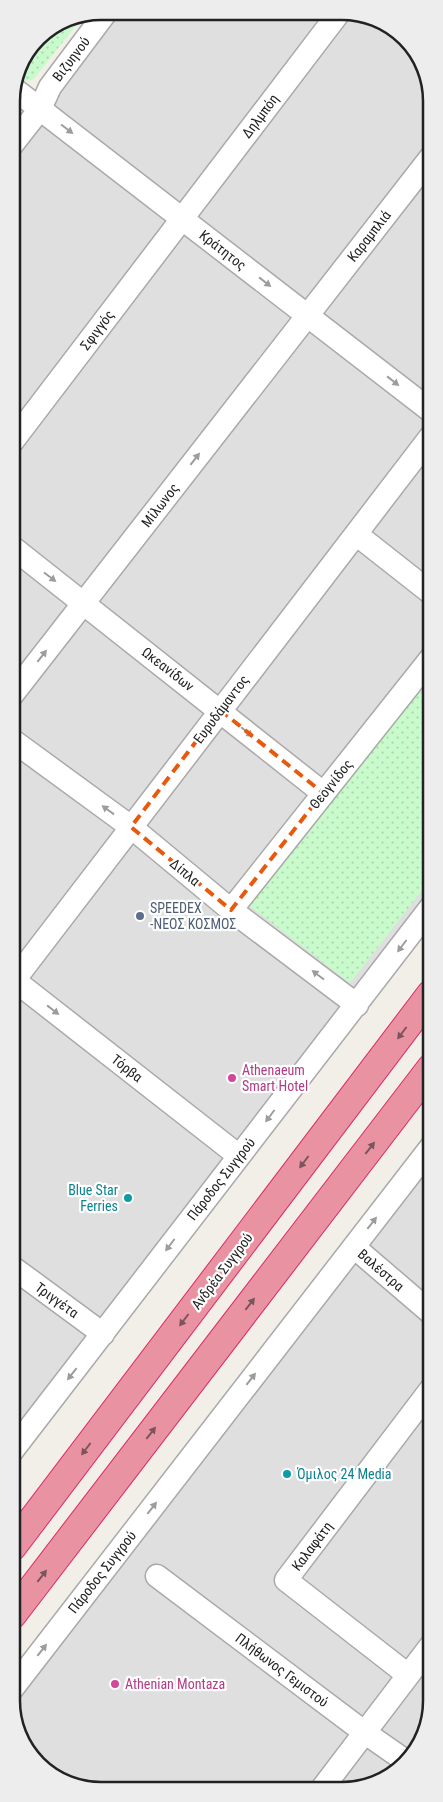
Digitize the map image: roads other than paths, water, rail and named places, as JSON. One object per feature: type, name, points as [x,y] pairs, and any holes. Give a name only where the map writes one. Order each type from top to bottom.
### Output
[{"type":"highway","name":"Ανδρέα Συγγρού","points":[[20,1536],[423,1005]]},
{"type":"highway","points":[[20,1605],[423,1078]]},
{"type":"street","name":"Βιζυηνού","points":[[20,135],[40,109],[50,87],[100,20]]},
{"type":"street","name":"Δηλμπόη","points":[[182,218],[333,20]]},
{"type":"street","name":"Κράτητος","points":[[20,94],[423,404]]},
{"type":"street","name":"Καραμπλιά","points":[[308,315],[423,167]]},
{"type":"street","name":"Σφιγγός","points":[[20,431],[182,218]]},
{"type":"street","name":"Μίλωνος","points":[[20,684],[308,315]]},
{"type":"street","name":"Ευρυδάμαντος","points":[[20,972],[423,446]]},
{"type":"street","points":[[356,534],[423,587]]},
{"type":"street","name":"Ωκεανίδων","points":[[20,554],[84,602],[323,793]]},
{"type":"street","name":"Θεογνίδος","points":[[231,910],[423,668]]},
{"type":"street","name":"Δίπλα","points":[[20,746],[131,827],[231,910],[357,1005]]},
{"type":"street","name":"Πάροδος Συγγρού","points":[[20,1440],[423,918]]},
{"type":"street","name":"Τόρβα","points":[[20,986],[239,1156]]},
{"type":"street","name":"Πάροδος Συγγρού","points":[[20,1679],[423,1157]]},
{"type":"street","name":"Βαλέστρα","points":[[354,1247],[423,1306]]},
{"type":"street","name":"Τριγγέτα","points":[[20,1273],[103,1334]]},
{"type":"street","name":"Καλαφάτη","points":[[408,1675],[286,1580],[423,1401]]},
{"type":"street","name":"Πλήθωνος Γεμιστού","points":[[157,1576],[400,1757]]},
{"type":"street","points":[[326,1782],[423,1656]]},
{"type":"place","name":"SPEEDEX -ΝΕΟΣ ΚΟΣΜΟΣ","points":[[140,916]]},
{"type":"place","name":"Athenaeum Smart Hotel","points":[[232,1078]]},
{"type":"place","name":"Blue Star Ferries","points":[[128,1198]]},
{"type":"place","name":"Όμιλος 24 Media","points":[[287,1474]]},
{"type":"place","name":"Athenian Montaza","points":[[115,1684]]}]
